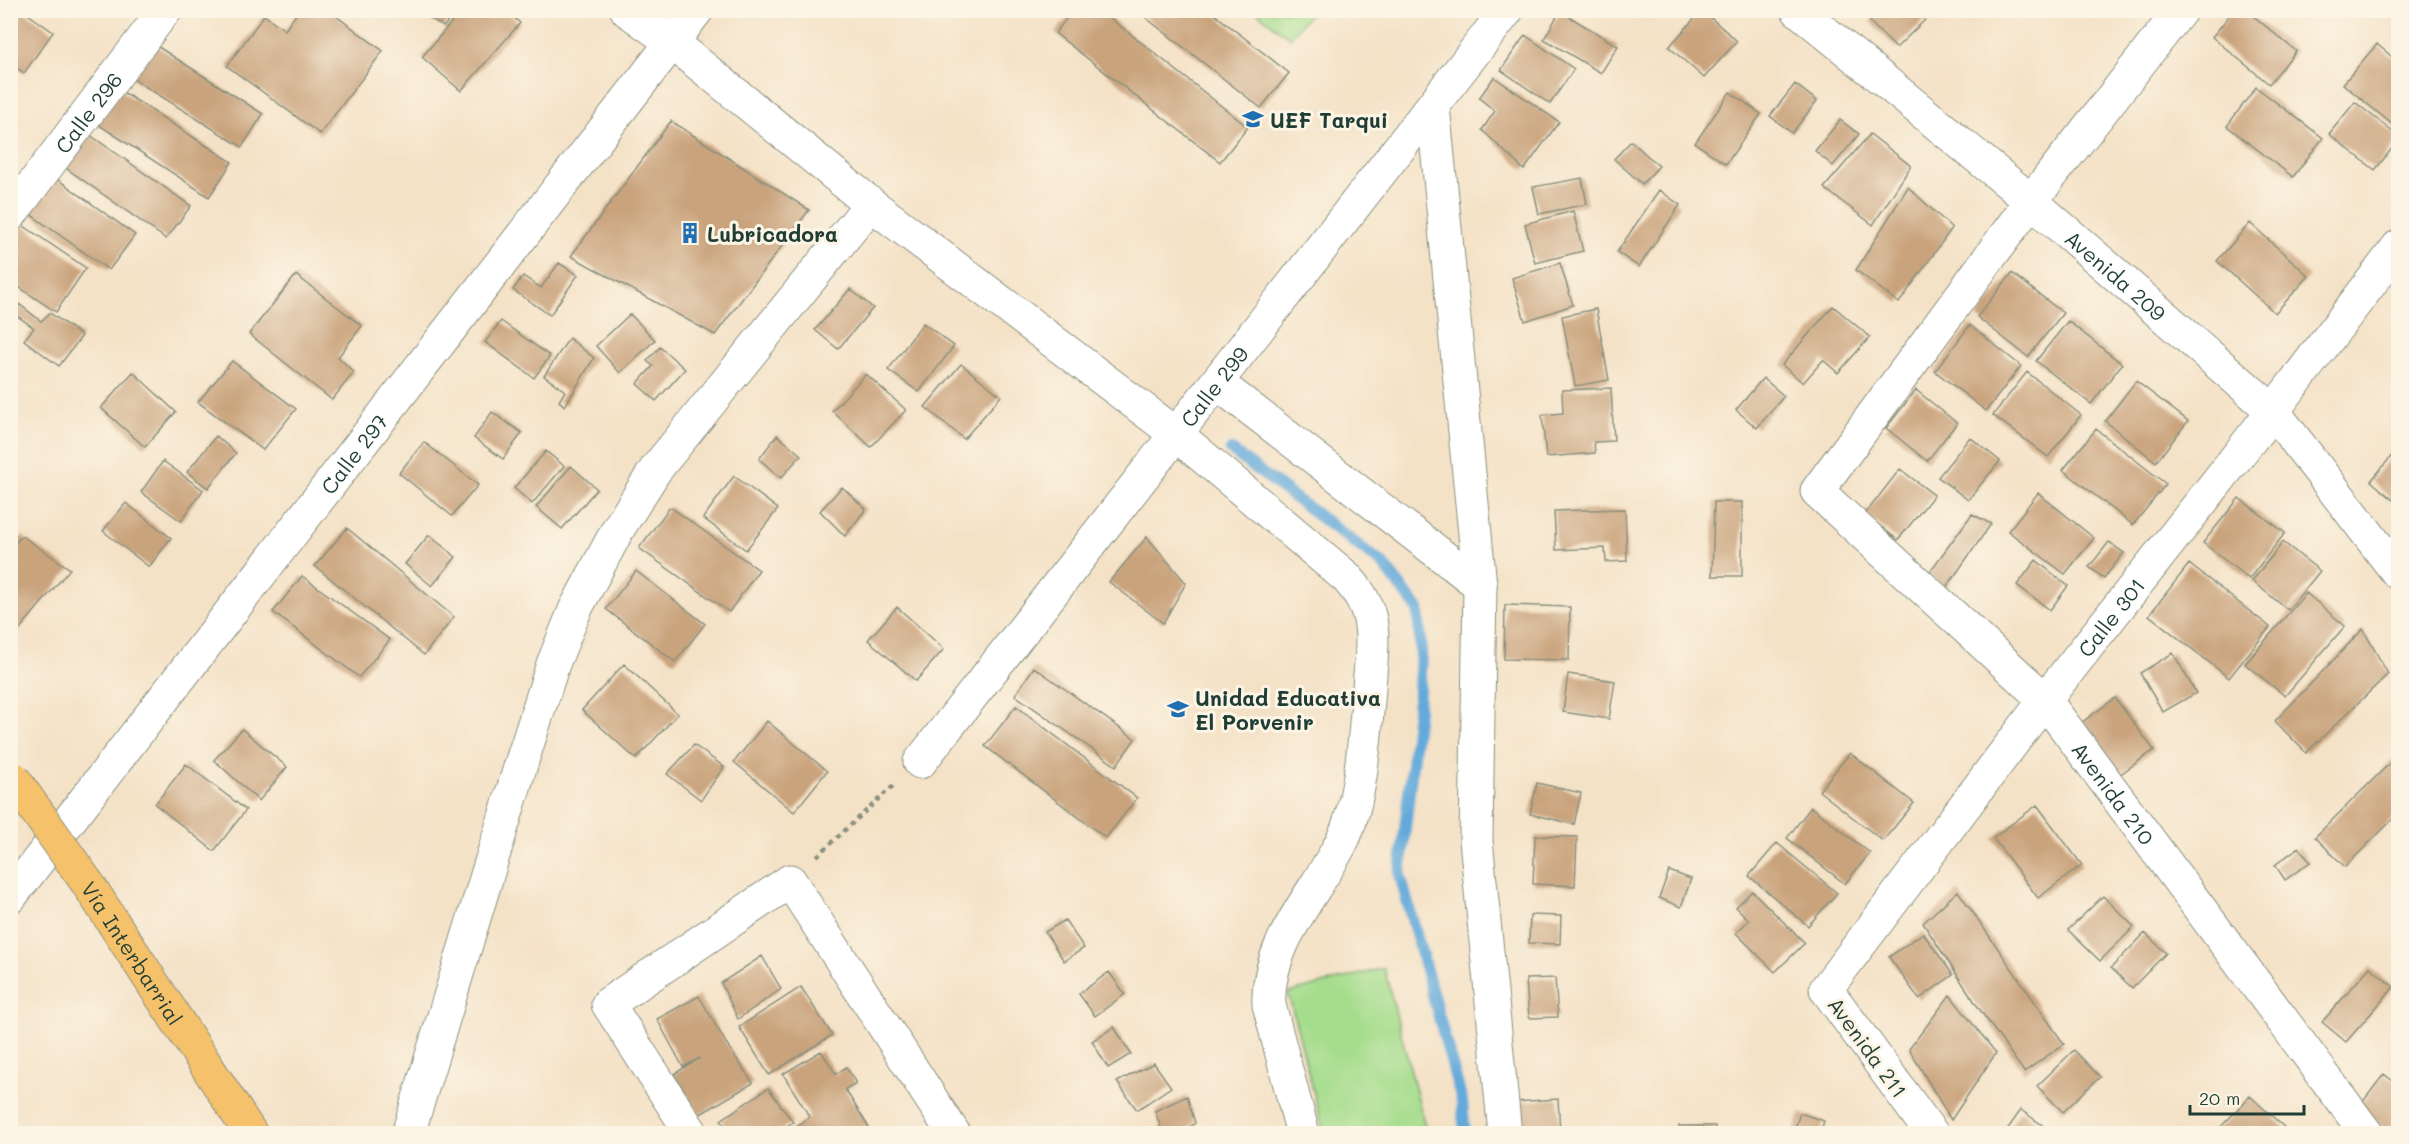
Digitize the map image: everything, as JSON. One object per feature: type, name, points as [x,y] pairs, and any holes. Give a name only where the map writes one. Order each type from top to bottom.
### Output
[{"type":"main road","name":"Vía Interbarrial","points":[[12,776],[88,884],[251,1134]]},
{"type":"street","name":"Calle 296","points":[[10,215],[165,10]]},
{"type":"street","points":[[627,10],[673,43],[871,204],[1176,434],[1346,577],[1361,594],[1371,625],[1372,650],[1365,734],[1355,799],[1345,834],[1329,866],[1286,938],[1271,970],[1268,986],[1269,1005],[1304,1134]]},
{"type":"street","name":"Calle 297","points":[[10,897],[697,10]]},
{"type":"street","name":"Calle 299","points":[[920,762],[1507,10]]},
{"type":"street","name":"Avenida 209","points":[[1798,10],[2031,201],[2273,411],[2398,573]]},
{"type":"street","points":[[2031,201],[2181,10]]},
{"type":"street","points":[[1433,106],[1480,585],[1476,840],[1504,1134]]},
{"type":"street","name":"Avenida 210","points":[[2031,201],[1817,491],[2045,700],[2367,1134]]},
{"type":"street","points":[[408,1134],[522,761],[553,664],[575,610],[618,530],[656,469],[871,204]]},
{"type":"street","name":"Calle 301","points":[[1826,989],[2045,700],[2273,411],[2398,247]]},
{"type":"street","points":[[1217,383],[1480,585]]},
{"type":"street","points":[[692,1134],[608,1004],[790,881],[954,1134]]},
{"type":"street","name":"Avenida 211","points":[[1826,989],[1932,1134]]},
{"type":"path","points":[[790,881],[920,762]]},
{"type":"green space","points":[[1255,11],[1312,11],[1290,38]]},
{"type":"green space","points":[[1384,968],[1427,1133],[1324,1133],[1288,993]]},
{"type":"building","points":[[10,10],[22,10],[53,32],[24,73],[10,63]]},
{"type":"building","points":[[299,10],[328,10],[383,51],[320,134],[227,66],[264,15],[285,30]]},
{"type":"building","points":[[416,10],[455,10],[444,27]]},
{"type":"building","points":[[462,10],[505,10],[520,23],[461,91],[422,57]]},
{"type":"building","points":[[1073,10],[1100,10],[1248,127],[1220,162],[1055,33]]},
{"type":"building","points":[[1136,10],[1209,10],[1289,73],[1261,108]]},
{"type":"building","points":[[1702,10],[1737,41],[1704,78],[1669,47]]},
{"type":"building","points":[[1882,10],[1916,10],[1925,20],[1896,48],[1870,22]]},
{"type":"building","points":[[2234,10],[2246,10],[2296,51],[2269,84],[2212,37]]},
{"type":"building","points":[[1560,11],[1618,46],[1601,73],[1544,39]]},
{"type":"building","points":[[1525,35],[1574,69],[1550,104],[1501,70]]},
{"type":"building","points":[[152,43],[263,114],[242,147],[130,77]]},
{"type":"building","points":[[2377,44],[2398,62],[2398,129],[2343,84]]},
{"type":"building","points":[[1494,77],[1559,122],[1524,170],[1482,130],[1495,111],[1479,98]]},
{"type":"building","points":[[1795,84],[1817,101],[1792,133],[1770,116]]},
{"type":"building","points":[[115,87],[232,162],[209,197],[93,121]]},
{"type":"building","points":[[2256,87],[2323,138],[2293,177],[2227,126]]},
{"type":"building","points":[[1730,92],[1761,114],[1726,164],[1695,143]]},
{"type":"building","points":[[2355,102],[2398,136],[2398,141],[2375,170],[2329,134]]},
{"type":"building","points":[[1840,120],[1859,134],[1833,166],[1815,151]]},
{"type":"building","name":"Lubricadora","points":[[671,121],[809,210],[715,335],[571,256]]},
{"type":"building","points":[[83,130],[191,206],[166,239],[59,163]]},
{"type":"building","points":[[1870,134],[1911,166],[1873,225],[1824,188]]},
{"type":"building","points":[[1631,141],[1659,166],[1642,184],[1614,159]]},
{"type":"building","points":[[49,173],[135,235],[109,270],[23,209]]},
{"type":"building","points":[[1582,178],[1587,204],[1539,214],[1533,187]]},
{"type":"building","points":[[1908,187],[1952,228],[1899,303],[1856,270]]},
{"type":"building","points":[[1659,190],[1680,205],[1639,267],[1617,252]]},
{"type":"building","points":[[1573,211],[1583,251],[1535,263],[1525,224]]},
{"type":"building","points":[[12,218],[86,268],[56,312],[10,281]]},
{"type":"building","points":[[2250,223],[2309,276],[2275,313],[2217,261]]},
{"type":"building","points":[[559,263],[578,275],[550,315],[513,290],[523,276],[541,288]]},
{"type":"building","points":[[1560,263],[1573,305],[1525,321],[1512,278]]},
{"type":"building","points":[[2012,273],[2063,313],[2028,357],[1977,317]]},
{"type":"building","points":[[296,275],[362,326],[338,357],[354,372],[332,400],[249,334]]},
{"type":"building","points":[[850,289],[873,308],[838,349],[815,330]]},
{"type":"building","points":[[19,304],[41,321],[50,313],[82,336],[59,366],[24,340],[34,328],[13,313]]},
{"type":"building","points":[[1833,306],[1870,337],[1838,373],[1823,360],[1803,383],[1782,365]]},
{"type":"building","points":[[1596,309],[1609,380],[1575,386],[1562,316]]},
{"type":"building","points":[[630,314],[655,340],[620,373],[596,346]]},
{"type":"building","points":[[501,321],[550,356],[534,378],[485,342]]},
{"type":"building","points":[[2068,321],[2122,364],[2091,404],[2036,361]]},
{"type":"building","points":[[923,323],[954,346],[919,392],[888,370]]},
{"type":"building","points":[[1970,325],[2021,366],[1986,411],[1935,371]]},
{"type":"building","points":[[569,338],[594,358],[565,406],[559,401],[565,391],[544,376]]},
{"type":"building","points":[[660,347],[685,369],[656,401],[637,384],[653,366],[647,361]]},
{"type":"building","points":[[232,361],[296,409],[263,450],[198,402]]},
{"type":"building","points":[[961,364],[1001,396],[964,439],[925,407]]},
{"type":"building","points":[[133,372],[176,412],[145,447],[101,408]]},
{"type":"building","points":[[2027,372],[2081,415],[2048,457],[1993,415]]},
{"type":"building","points":[[866,374],[906,410],[871,447],[832,411]]},
{"type":"building","points":[[1763,378],[1784,396],[1757,428],[1736,410]]},
{"type":"building","points":[[2136,381],[2188,421],[2156,462],[2105,421]]},
{"type":"building","points":[[1611,388],[1614,441],[1594,442],[1595,453],[1546,457],[1542,415],[1563,413],[1562,390]]},
{"type":"building","points":[[1916,390],[1957,423],[1927,461],[1886,428]]},
{"type":"building","points":[[492,412],[522,433],[503,459],[474,438]]},
{"type":"building","points":[[2096,429],[2166,484],[2133,525],[2063,470]]},
{"type":"building","points":[[777,435],[801,455],[781,478],[759,459]]},
{"type":"building","points":[[216,436],[236,453],[208,488],[187,472]]},
{"type":"building","points":[[1970,437],[2000,461],[1968,500],[1938,477]]},
{"type":"building","points":[[424,442],[478,485],[452,516],[399,473]]},
{"type":"building","points":[[2398,448],[2398,504],[2371,481]]},
{"type":"building","points":[[546,451],[564,466],[532,504],[514,488]]},
{"type":"building","points":[[163,461],[203,490],[181,521],[141,492]]},
{"type":"building","points":[[571,466],[597,489],[562,529],[536,507]]},
{"type":"building","points":[[1900,469],[1934,495],[1898,540],[1865,514]]},
{"type":"building","points":[[734,476],[778,509],[746,550],[703,518]]},
{"type":"building","points":[[842,487],[866,509],[845,536],[820,511]]},
{"type":"building","points":[[2038,493],[2094,538],[2065,574],[2008,531]]},
{"type":"building","points":[[2239,498],[2285,533],[2249,579],[2203,543]]},
{"type":"building","points":[[1714,502],[1742,502],[1742,576],[1712,576]]},
{"type":"building","points":[[126,503],[171,538],[149,567],[103,531]]},
{"type":"building","points":[[670,507],[759,570],[729,612],[639,548]]},
{"type":"building","points":[[1625,509],[1627,561],[1606,562],[1605,548],[1556,550],[1554,511]]},
{"type":"building","points":[[1972,514],[1991,524],[1946,588],[1928,574]]},
{"type":"building","points":[[347,528],[454,617],[424,655],[315,566]]},
{"type":"building","points":[[429,535],[456,557],[432,586],[405,564]]},
{"type":"building","points":[[22,536],[70,569],[19,630],[10,623],[10,548]]},
{"type":"building","points":[[1147,537],[1186,583],[1163,623],[1109,582]]},
{"type":"building","points":[[2109,542],[2124,553],[2104,578],[2089,567]]},
{"type":"building","points":[[2283,542],[2320,571],[2288,610],[2252,581]]},
{"type":"building","points":[[2036,560],[2068,586],[2050,610],[2017,585]]},
{"type":"building","points":[[2189,564],[2270,627],[2229,678],[2149,615]]},
{"type":"building","points":[[636,571],[705,624],[675,662],[606,609]]},
{"type":"building","points":[[302,576],[390,640],[359,677],[273,612]]},
{"type":"building","points":[[2306,593],[2345,626],[2285,696],[2245,664]]},
{"type":"building","points":[[1505,605],[1570,607],[1569,660],[1504,659]]},
{"type":"building","points":[[897,607],[944,649],[916,681],[868,640]]},
{"type":"building","points":[[2363,629],[2388,674],[2306,753],[2275,721]]},
{"type":"building","points":[[2173,653],[2196,693],[2163,712],[2140,673]]},
{"type":"building","points":[[624,664],[678,714],[636,759],[582,710]]},
{"type":"building","points":[[1034,667],[1135,739],[1116,766],[1015,695]]},
{"type":"building","points":[[1568,674],[1615,681],[1609,719],[1563,712]]},
{"type":"building","points":[[2115,698],[2154,750],[2115,778],[2077,726]]},
{"type":"building","points":[[1016,706],[1137,798],[1106,838],[985,746]]},
{"type":"building","points":[[767,721],[827,771],[794,812],[734,762]]},
{"type":"building","points":[[242,729],[287,767],[259,801],[214,760]]},
{"type":"building","points":[[694,745],[724,767],[701,800],[667,774]]},
{"type":"building","points":[[1850,753],[1914,803],[1883,841],[1819,791]]},
{"type":"building","points":[[2398,755],[2398,814],[2345,867],[2315,837]]},
{"type":"building","points":[[186,764],[246,810],[214,851],[155,804]]},
{"type":"building","points":[[1537,783],[1581,793],[1574,824],[1530,814]]},
{"type":"building","points":[[2037,805],[2082,865],[2038,898],[1993,838]]},
{"type":"building","points":[[1811,807],[1870,853],[1845,884],[1787,838]]},
{"type":"building","points":[[1535,836],[1577,837],[1575,886],[1533,884]]},
{"type":"building","points":[[1777,843],[1837,893],[1808,926],[1749,876]]},
{"type":"building","points":[[2299,847],[2310,862],[2285,880],[2275,865]]},
{"type":"building","points":[[1669,871],[1691,879],[1681,907],[1659,898]]},
{"type":"building","points":[[1752,891],[1805,943],[1775,972],[1736,933],[1749,920],[1736,907]]},
{"type":"building","points":[[1958,891],[2064,1044],[2024,1072],[1923,923]]},
{"type":"building","points":[[2103,896],[2134,927],[2100,961],[2068,930]]},
{"type":"building","points":[[1530,915],[1561,916],[1560,944],[1529,943]]},
{"type":"building","points":[[1065,920],[1084,948],[1064,961],[1045,932]]},
{"type":"building","points":[[1923,933],[1953,975],[1919,999],[1889,957]]},
{"type":"building","points":[[2145,933],[2166,953],[2132,988],[2111,968]]},
{"type":"building","points":[[762,956],[781,989],[738,1019],[721,983]]},
{"type":"building","points":[[2370,967],[2394,987],[2346,1042],[2322,1022]]},
{"type":"building","points":[[1109,972],[1125,994],[1095,1016],[1079,994]]},
{"type":"building","points":[[1555,978],[1558,1017],[1529,1018],[1526,979]]},
{"type":"building","points":[[801,987],[832,1035],[769,1075],[739,1027]]},
{"type":"building","points":[[1950,995],[1996,1053],[1951,1120],[1909,1049]]},
{"type":"building","points":[[699,996],[726,1043],[753,1083],[699,1115],[674,1074],[700,1058],[683,1067],[657,1019]]},
{"type":"building","points":[[1114,1027],[1131,1054],[1108,1068],[1092,1041]]},
{"type":"building","points":[[2074,1050],[2100,1077],[2063,1112],[2037,1086]]},
{"type":"building","points":[[821,1051],[836,1074],[846,1067],[856,1083],[845,1089],[873,1134],[785,1134],[810,1117],[783,1074]]},
{"type":"building","points":[[1154,1063],[1171,1087],[1137,1110],[1117,1082]]},
{"type":"building","points":[[2384,1074],[2398,1085],[2398,1134],[2392,1134],[2358,1108]]},
{"type":"building","points":[[768,1088],[793,1122],[775,1134],[731,1134],[721,1120]]},
{"type":"building","points":[[1187,1096],[1195,1123],[1181,1134],[1163,1134],[1155,1111]]},
{"type":"building","points":[[2250,1096],[2286,1129],[2282,1134],[2222,1134],[2218,1130]]},
{"type":"building","points":[[1558,1099],[1560,1131],[1516,1133],[1514,1102]]},
{"type":"building","points":[[2021,1110],[2055,1134],[2004,1134]]},
{"type":"building","points":[[1800,1113],[1824,1121],[1820,1134],[1793,1134]]},
{"type":"building","points":[[1679,1126],[1715,1126],[1715,1134],[1679,1134]]},
{"type":"waterway","points":[[1231,450],[1383,564],[1418,609],[1421,653],[1418,710],[1400,875],[1462,1101],[1465,1134]]},
{"type":"place","name":"UEF Tarqui","points":[[1253,119]]},
{"type":"place","name":"Lubricadora","points":[[690,233]]},
{"type":"place","name":"Unidad Educativa El Porvenir","points":[[1178,709]]}]
